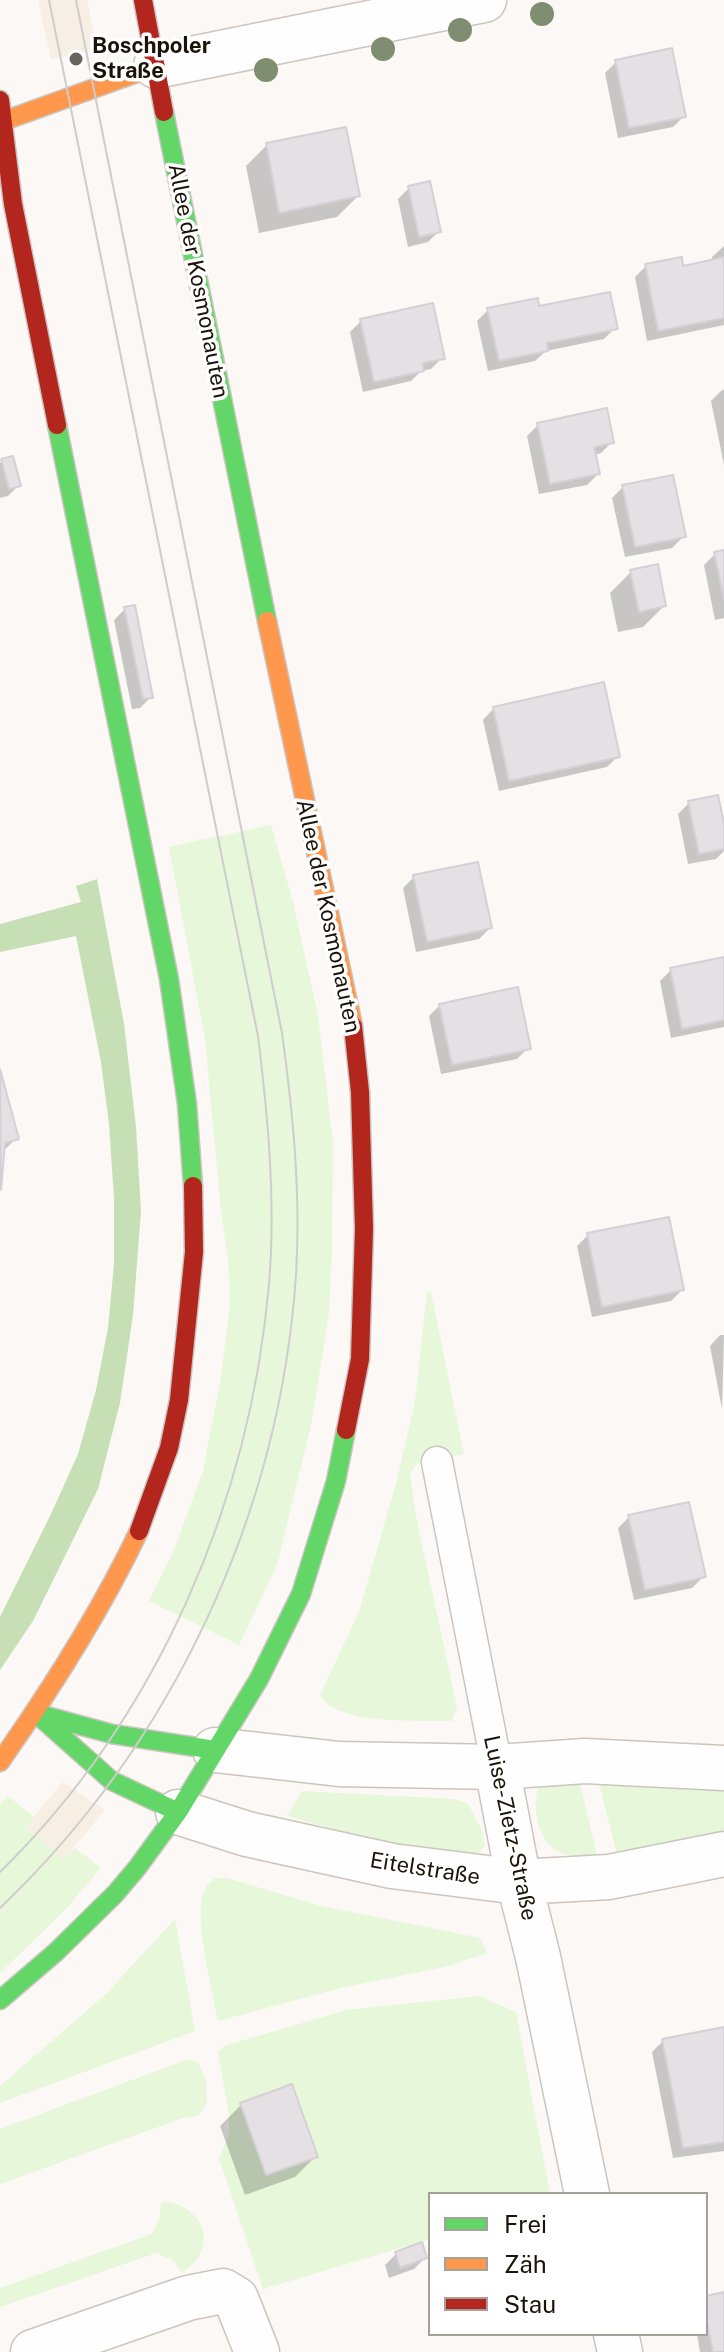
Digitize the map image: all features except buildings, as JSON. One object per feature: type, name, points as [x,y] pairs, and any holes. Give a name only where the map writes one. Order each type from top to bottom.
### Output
[{"type":"main road","name":"Allee der Kosmonauten","points":[[0,2000],[56,1952],[115,1894],[178,1812],[259,1679],[301,1594],[336,1481],[360,1359],[364,1229],[360,1092],[354,1030],[314,849],[143,0]]},
{"type":"main road","points":[[0,1762],[35,1713],[118,1573],[147,1511],[170,1446],[182,1387],[195,1235],[182,1072],[160,935],[13,204],[1,115],[156,66]]},
{"type":"main road","points":[[35,1713],[112,1734],[215,1750]]},
{"type":"main road","points":[[35,1713],[112,1781],[178,1812]]},
{"type":"street","points":[[156,66],[484,0]]},
{"type":"street","points":[[215,1750],[339,1764],[497,1767],[585,1761],[724,1768]]},
{"type":"street","name":"Luise-Zietz-Straße","points":[[497,1767],[587,2192]]},
{"type":"street","name":"Eitelstraße","points":[[178,1812],[258,1836],[392,1866],[519,1882],[609,1877],[724,1854]]},
{"type":"street","points":[[33,2352],[188,2298],[223,2291],[236,2299],[257,2352]]},
{"type":"lane","name":"Luise-Zietz-Straße","points":[[437,1462],[497,1767]]},
{"type":"shaded area","points":[[38,0],[87,0],[97,49],[51,59]]},
{"type":"shaded area","points":[[63,1782],[105,1810],[64,1859],[25,1827]]},
{"type":"green space","points":[[271,825],[293,902],[318,1016],[333,1143],[332,1248],[329,1313],[311,1425],[277,1565],[239,1645],[149,1601],[174,1550],[203,1471],[221,1377],[230,1305],[205,1039],[169,847]]},
{"type":"green space","points":[[97,879],[124,1024],[136,1127],[141,1211],[133,1315],[120,1403],[98,1489],[33,1621],[0,1670],[0,1617],[78,1454],[96,1390],[108,1328],[114,1264],[114,1198],[101,1062],[76,936],[0,952],[0,924],[81,902],[76,886]]},
{"type":"green space","points":[[427,1292],[431,1292],[464,1454],[417,1464],[410,1473],[416,1517],[457,1707],[452,1721],[361,1717],[329,1705],[320,1695],[359,1612],[397,1480],[415,1402]]},
{"type":"green space","points":[[579,1779],[597,1856],[568,1855],[555,1850],[539,1826],[536,1807],[538,1788],[553,1780]]},
{"type":"green space","points":[[598,1779],[724,1785],[724,1831],[617,1854]]},
{"type":"green space","points":[[302,1791],[454,1799],[468,1804],[482,1831],[485,1845],[476,1857],[465,1857],[376,1840],[287,1816]]},
{"type":"green space","points":[[8,1796],[34,1817],[26,1828],[64,1859],[75,1848],[101,1868],[64,1911],[0,1973],[0,1804]]},
{"type":"green space","points":[[215,1878],[227,1878],[321,1906],[480,1938],[487,1953],[448,1966],[337,1989],[218,2021],[204,1952],[201,1914],[206,1887]]},
{"type":"green space","points":[[175,1919],[195,2031],[0,2103],[0,2086],[106,1994]]},
{"type":"green space","points":[[479,1996],[516,2012],[550,2192],[428,2192],[428,2240],[263,2289],[219,2158],[229,2134],[229,2116],[218,2052],[224,2046],[347,2010]]},
{"type":"green space","points":[[189,2059],[199,2064],[206,2082],[207,2103],[198,2116],[183,2118],[0,2184],[0,2129]]},
{"type":"green space","points":[[161,2203],[174,2203],[191,2212],[204,2235],[200,2255],[182,2273],[174,2261],[156,2253],[0,2307],[0,2288],[152,2234],[160,2217]]},
{"type":"tram line","points":[[0,1872],[56,1811],[106,1745],[150,1675],[187,1602],[217,1525],[241,1446],[258,1365],[269,1284],[272,1222],[270,1160],[258,1036],[49,0]]},
{"type":"tram line","points":[[0,1908],[62,1843],[117,1773],[165,1698],[207,1619],[241,1536],[267,1451],[286,1364],[296,1275],[295,1154],[282,1033],[76,0]]},
{"type":"traffic: fast","points":[[164,112],[267,621]]},
{"type":"traffic: fast","points":[[57,425],[169,979],[187,1104],[193,1186]]},
{"type":"traffic: fast","points":[[0,2000],[56,1952],[137,1868],[178,1812],[259,1679],[301,1594],[336,1481],[346,1430]]},
{"type":"traffic: fast","points":[[35,1713],[112,1734],[215,1750]]},
{"type":"traffic: fast","points":[[40,1717],[112,1781],[178,1812]]},
{"type":"traffic: slow","points":[[3,121],[156,66]]},
{"type":"traffic: slow","points":[[267,621],[353,1026]]},
{"type":"traffic: slow","points":[[0,1762],[74,1650],[139,1531]]},
{"type":"traffic: jam","points":[[143,0],[164,112]]},
{"type":"traffic: jam","points":[[0,100],[13,204],[57,425]]},
{"type":"traffic: jam","points":[[346,1430],[360,1359],[364,1229],[360,1092],[353,1026]]},
{"type":"traffic: jam","points":[[139,1531],[169,1448],[179,1400],[194,1252],[193,1186]]},
{"type":"place","name":"Boschpoler Straße","points":[[76,59]]}]
